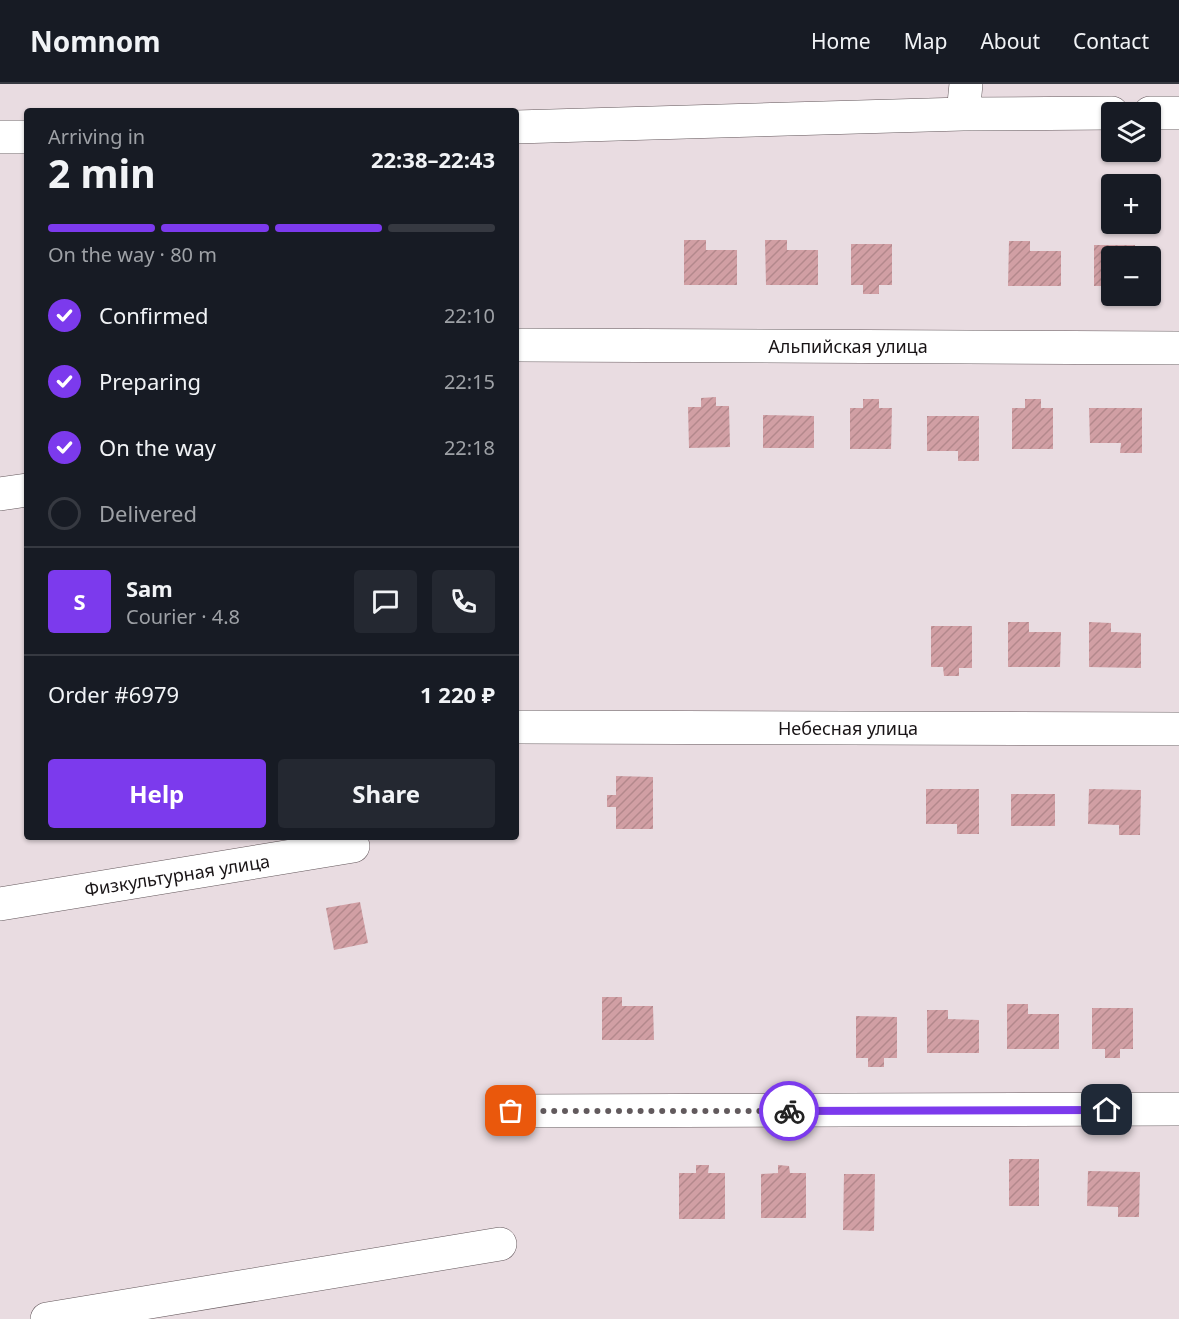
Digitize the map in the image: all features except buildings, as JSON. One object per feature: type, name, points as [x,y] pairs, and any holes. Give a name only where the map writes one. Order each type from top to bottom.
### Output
[{"type":"street","points":[[519,127],[965,99],[1101,112]]},
{"type":"street","points":[[1161,113],[1179,113]]},
{"type":"street","points":[[0,137],[24,137]]},
{"type":"street","name":"Альпийская улица","points":[[519,345],[1179,348]]},
{"type":"street","points":[[0,495],[24,491]]},
{"type":"street","name":"Небесная улица","points":[[519,728],[1179,729]]},
{"type":"street","name":"Физкультурная улица","points":[[0,904],[353,846]]},
{"type":"street","points":[[511,1111],[1179,1109]]},
{"type":"street","points":[[46,1319],[500,1244]]},
{"type":"way so far","points":[[511,1111],[789,1111]]},
{"type":"route","points":[[789,1111],[1107,1110]]}]
